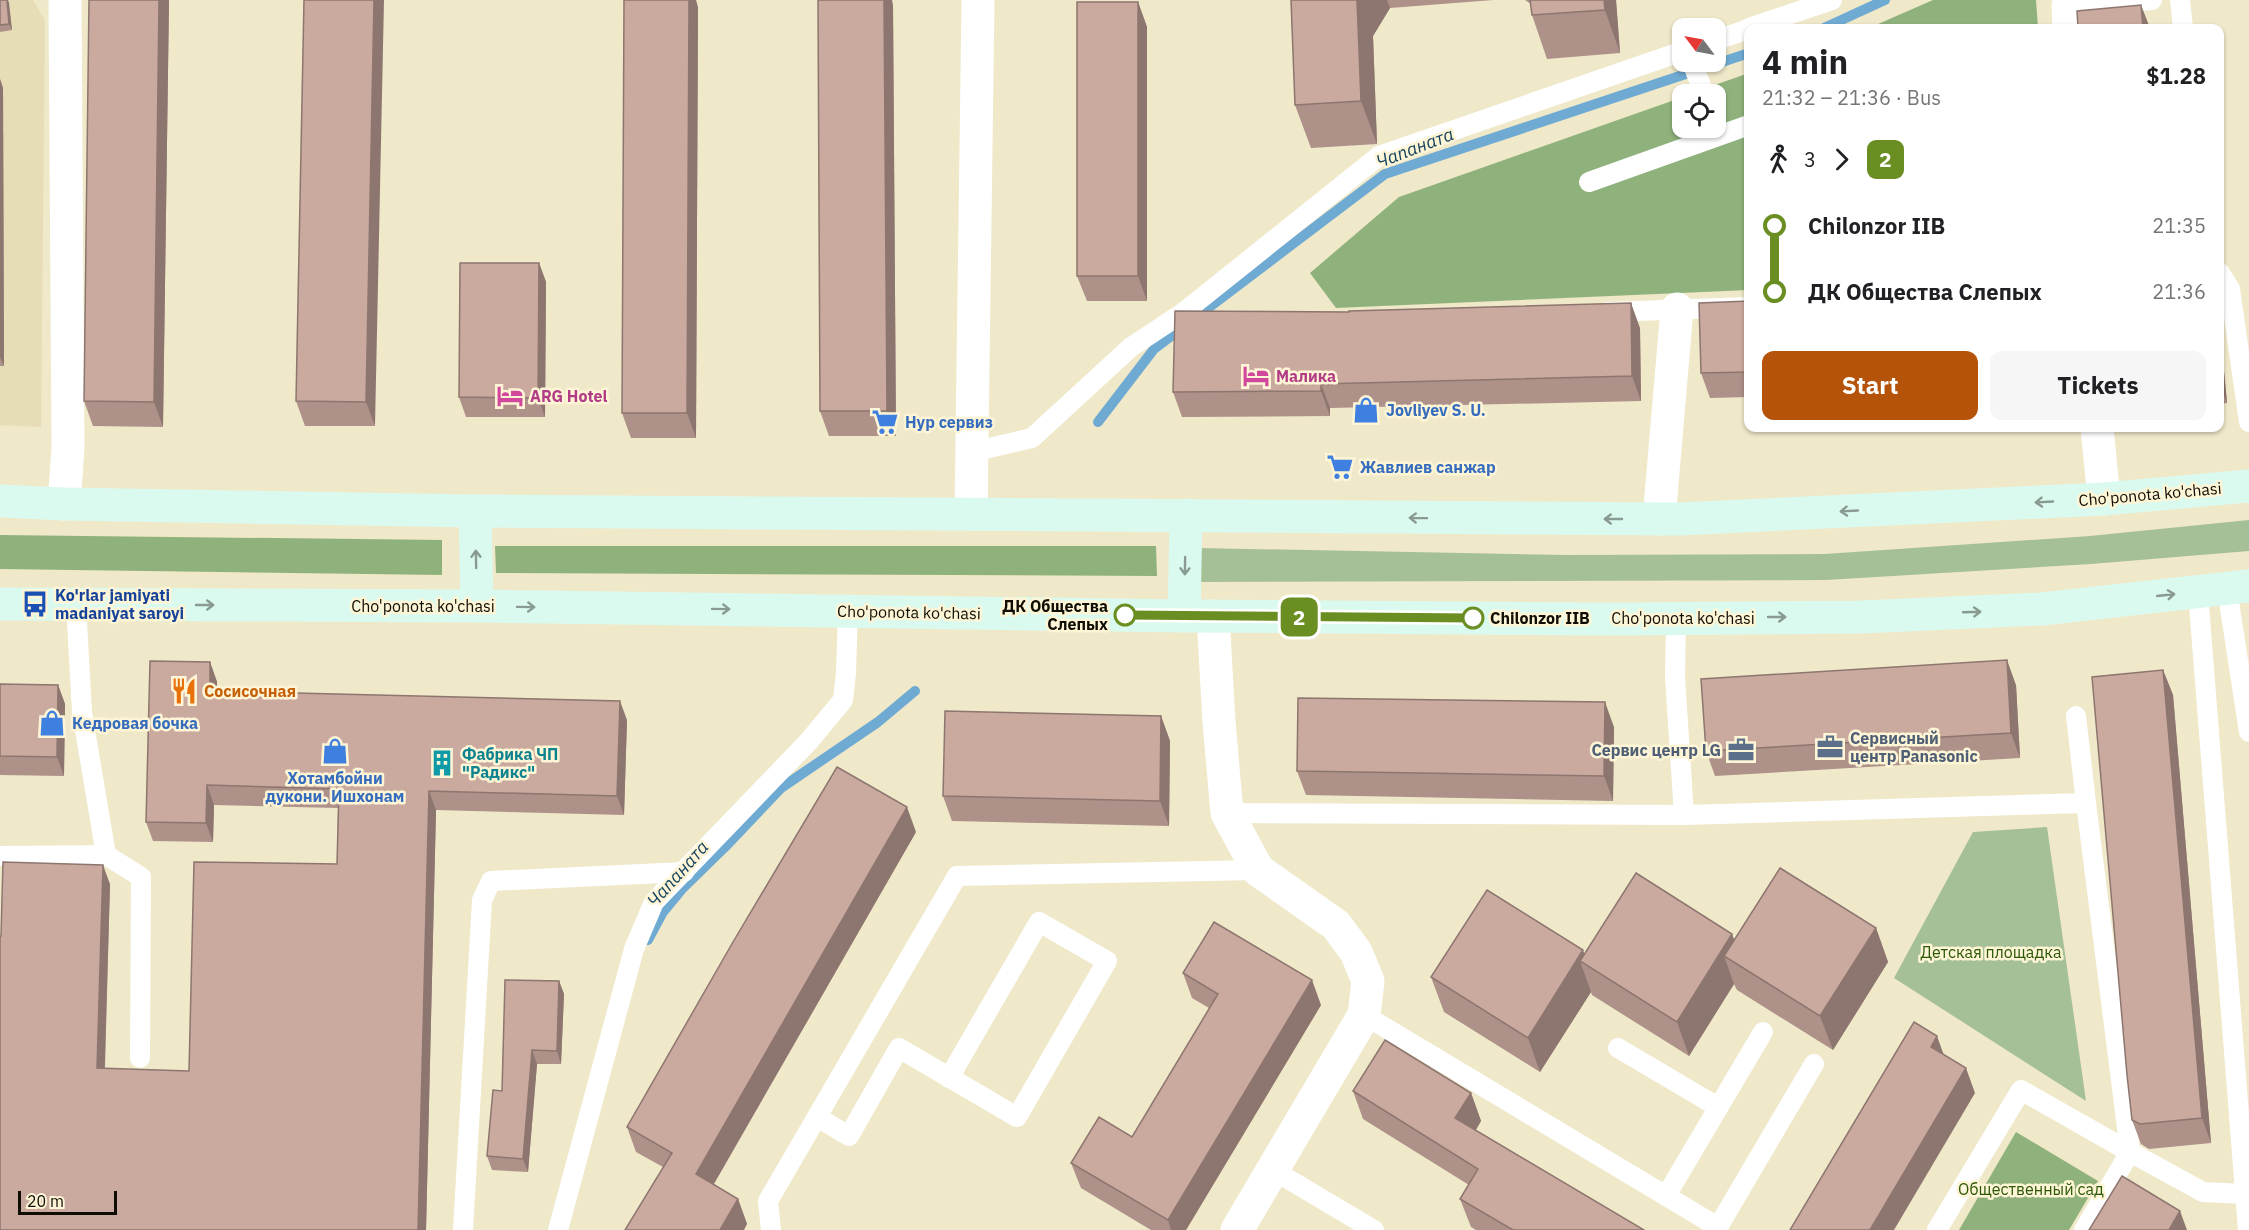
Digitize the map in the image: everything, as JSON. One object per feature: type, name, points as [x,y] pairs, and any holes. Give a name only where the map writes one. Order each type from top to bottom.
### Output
[{"type":"main road","name":"Cho'ponota ko'chasi","points":[[0,501],[475,511],[1659,519],[2104,499],[2249,486]]},
{"type":"main road","points":[[475,511],[477,606]]},
{"type":"main road","points":[[1186,515],[1198,616]]},
{"type":"main road","name":"Cho'ponota ko'chasi","points":[[0,604],[477,606],[1198,616],[1861,617],[2042,609],[2225,589]]},
{"type":"street","points":[[64,504],[68,448],[65,0]]},
{"type":"street","points":[[971,514],[978,0]]},
{"type":"street","points":[[1659,519],[1677,309]]},
{"type":"street","points":[[2097,432],[2104,499]]},
{"type":"street","points":[[1198,616],[1219,722],[1227,813],[1258,870],[1336,925],[1356,951],[1368,981],[1364,1015],[1237,1230]]},
{"type":"lane","points":[[1763,24],[1832,0]]},
{"type":"lane","points":[[2069,12],[2152,0]]},
{"type":"lane","points":[[2180,0],[2183,24]]},
{"type":"lane","points":[[1726,37],[1744,31]]},
{"type":"lane","points":[[972,452],[1032,438],[1131,347],[1184,312],[1379,156],[1672,55]]},
{"type":"lane","points":[[1726,130],[1744,126]]},
{"type":"lane","points":[[1589,182],[1702,138]]},
{"type":"lane","points":[[2224,279],[2230,289],[2249,422]]},
{"type":"lane","points":[[1584,313],[1744,307]]},
{"type":"lane","points":[[2225,589],[2249,732]]},
{"type":"lane","points":[[2225,589],[2244,1194],[2248,1230]]},
{"type":"lane","points":[[76,604],[82,712],[106,855]]},
{"type":"lane","points":[[558,1230],[634,949],[654,903],[809,741],[843,700],[848,611]]},
{"type":"lane","points":[[1676,618],[1675,677],[1684,815]]},
{"type":"lane","points":[[2076,716],[2130,1152],[2084,1230]]},
{"type":"lane","points":[[1227,813],[1684,815],[2086,803]]},
{"type":"lane","points":[[0,856],[106,855],[141,876],[140,1058]]},
{"type":"lane","points":[[771,1230],[768,1201],[957,876],[1258,870]]},
{"type":"lane","points":[[463,1230],[482,900],[490,881],[684,873]]},
{"type":"lane","points":[[817,1117],[849,1136],[899,1048],[949,1078],[1017,1117],[1107,961],[1039,922],[949,1078]]},
{"type":"lane","points":[[1364,1015],[1718,1227],[1814,1064]]},
{"type":"lane","points":[[1666,1196],[1763,1032]]},
{"type":"lane","points":[[1618,1048],[1718,1107]]},
{"type":"lane","points":[[1937,1230],[2021,1090],[2203,1192],[2244,1194]]},
{"type":"lane","points":[[1273,1170],[1348,1223],[1374,1230]]},
{"type":"shaded area","points":[[0,0],[33,0],[45,21],[41,427],[0,425]]},
{"type":"green space","points":[[1933,0],[2036,0],[2038,24],[1878,24]]},
{"type":"green space","points":[[1744,75],[1744,290],[1336,308],[1310,273],[1399,197],[1672,101],[1672,138],[1726,138],[1726,84],[1718,84]]},
{"type":"green space","points":[[2249,520],[2249,551],[2091,564],[1826,580],[1196,582],[1198,548],[1566,555],[1825,554],[2090,536]]},
{"type":"green space","points":[[0,535],[442,540],[442,575],[0,569]]},
{"type":"green space","points":[[495,546],[1156,546],[1157,576],[496,573]]},
{"type":"green space","name":"Детская площадка","points":[[2047,827],[2086,1101],[1894,978],[1973,832]]},
{"type":"green space","name":"Общественный сад","points":[[2016,1132],[2098,1181],[2069,1230],[1959,1230]]},
{"type":"building","points":[[0,0],[7,0],[9,24],[0,25]]},
{"type":"building","points":[[89,0],[159,0],[154,402],[84,401]]},
{"type":"building","points":[[304,0],[374,0],[366,402],[296,401]]},
{"type":"building","points":[[624,0],[689,0],[687,413],[622,413]]},
{"type":"building","points":[[818,0],[884,0],[887,411],[820,411]]},
{"type":"building","points":[[1291,0],[1357,0],[1361,101],[1295,105]]},
{"type":"building","points":[[1530,0],[1604,0],[1605,10],[1532,15]]},
{"type":"building","points":[[1077,2],[1138,2],[1138,276],[1077,276]]},
{"type":"building","points":[[2141,5],[2143,24],[2078,24],[2077,11]]},
{"type":"building","points":[[460,263],[539,263],[538,398],[459,397]]},
{"type":"building","points":[[1744,301],[1744,372],[1701,373],[1699,303]]},
{"type":"building","points":[[1631,303],[1632,376],[1321,384],[1321,391],[1173,392],[1175,311],[1349,312]]},
{"type":"building","points":[[2007,660],[2011,733],[1706,751],[1701,679]]},
{"type":"building","points":[[150,661],[210,662],[210,691],[620,701],[617,796],[429,791],[418,1230],[0,1230],[0,936],[3,862],[103,865],[97,1068],[189,1071],[194,862],[337,864],[339,789],[207,785],[206,823],[146,822]]},
{"type":"building","points":[[2163,670],[2202,1118],[2140,1124],[2132,1120],[2127,1075],[2092,677]]},
{"type":"building","points":[[0,684],[58,685],[57,757],[0,756]]},
{"type":"building","points":[[1298,698],[1605,702],[1604,776],[1297,771]]},
{"type":"building","points":[[945,711],[1161,716],[1160,801],[943,796]]},
{"type":"building","points":[[837,767],[907,807],[696,1174],[738,1199],[720,1230],[625,1230],[672,1153],[627,1127]]},
{"type":"building","points":[[1780,868],[1876,928],[1820,1016],[1724,956]]},
{"type":"building","points":[[1636,873],[1732,934],[1677,1022],[1580,961]]},
{"type":"building","points":[[1487,890],[1583,950],[1528,1038],[1431,977]]},
{"type":"building","points":[[1214,922],[1312,980],[1168,1220],[1071,1163],[1099,1117],[1132,1137],[1218,994],[1183,973]]},
{"type":"building","points":[[505,980],[559,981],[557,1051],[532,1050],[523,1159],[487,1156],[493,1090],[502,1091]]},
{"type":"building","points":[[1914,1022],[1937,1036],[1931,1047],[1966,1068],[1870,1230],[1790,1230]]},
{"type":"building","points":[[1385,1040],[1471,1093],[1455,1118],[1644,1230],[1513,1230],[1460,1199],[1478,1169],[1353,1091]]},
{"type":"building","points":[[2122,1176],[2180,1211],[2169,1230],[2089,1230]]},
{"type":"waterway","name":"Чапаната","points":[[1833,24],[1885,0]]},
{"type":"waterway","name":"Чапаната","points":[[1098,422],[1154,349],[1385,174],[1744,55]]},
{"type":"waterway","name":"Чапаната","points":[[648,940],[663,912],[682,889],[781,788],[878,722],[915,691]]},
{"type":"bus line","name":"2","points":[[1125,615],[1473,618]]},
{"type":"place","name":"Малика","points":[[1256,376]]},
{"type":"place","name":"ARG Hotel","points":[[510,396]]},
{"type":"place","name":"Jovliyev S. U.","points":[[1366,410]]},
{"type":"place","name":"Нур сервиз","points":[[885,422]]},
{"type":"place","name":"Жавлиев санжар","points":[[1340,467]]},
{"type":"place","name":"Ko'rlar jamiyati madaniyat saroyi","points":[[35,604]]},
{"type":"place","name":"ДК Общества Слепых","points":[[1125,615]]},
{"type":"place","name":"Chilonzor IIB","points":[[1473,618]]},
{"type":"place","name":"Сосисочная","points":[[184,691]]},
{"type":"place","name":"Кедровая бочка","points":[[52,723]]},
{"type":"place","name":"Сервисный центр Panasonic","points":[[1830,747]]},
{"type":"place","name":"Сервис центр LG","points":[[1741,750]]},
{"type":"place","name":"Хотамбойни дукони. Ишхонам","points":[[335,751]]},
{"type":"place","name":"Фабрика ЧП \"Радикс\"","points":[[442,763]]}]
